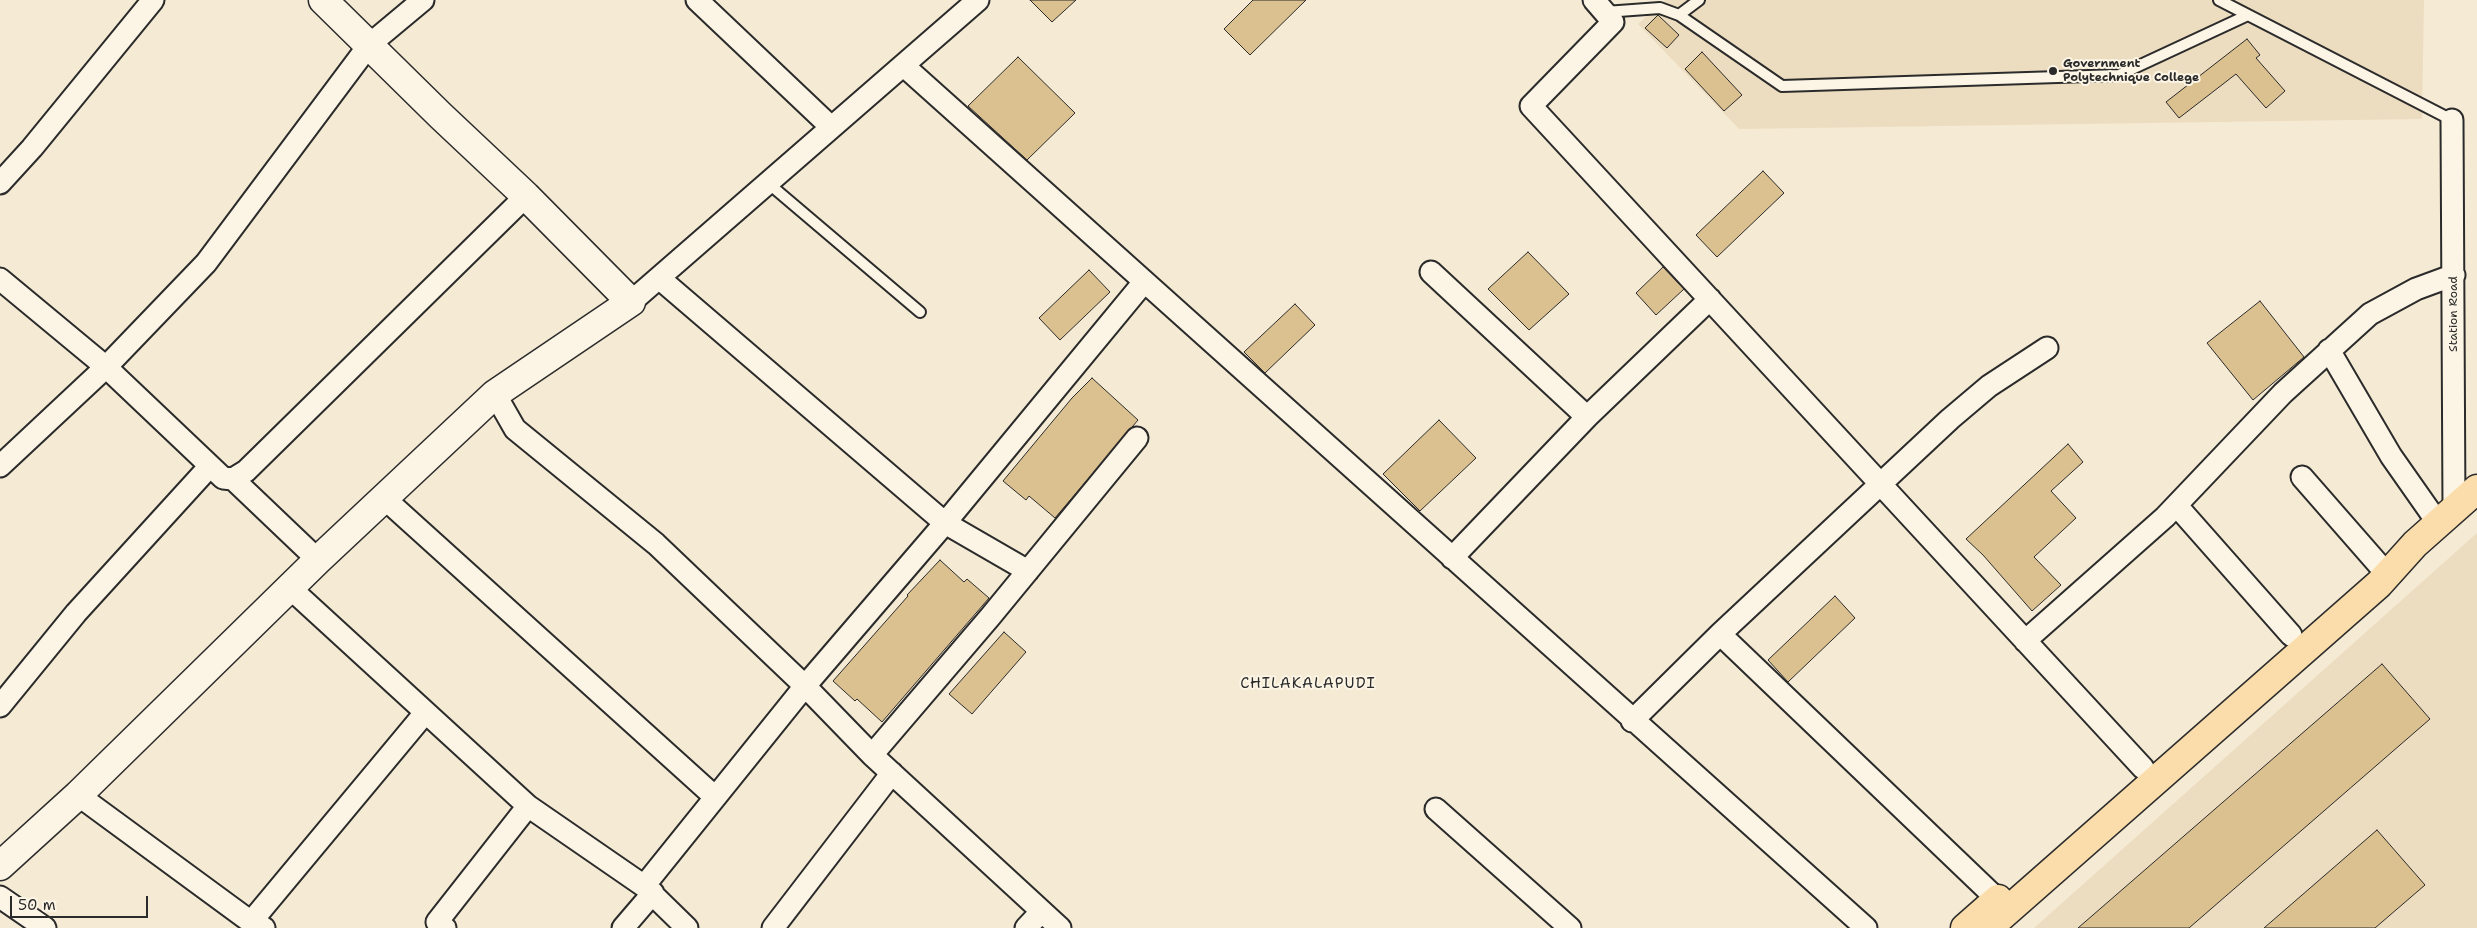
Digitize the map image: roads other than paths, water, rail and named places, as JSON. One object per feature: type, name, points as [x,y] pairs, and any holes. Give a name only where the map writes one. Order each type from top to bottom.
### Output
[{"type":"main road","points":[[1988,928],[2379,584],[2416,544],[2477,489]]},
{"type":"main road","points":[[1964,928],[2291,635],[2379,565],[2416,544]]},
{"type":"street","points":[[0,183],[32,148],[153,0]]},
{"type":"street","points":[[323,0],[526,196],[631,302]]},
{"type":"street","points":[[0,466],[106,367],[206,263],[369,45],[423,0]]},
{"type":"street","points":[[697,0],[831,127]]},
{"type":"street","points":[[0,866],[78,794],[318,560],[495,394],[631,302],[831,127],[904,66],[971,2]]},
{"type":"street","points":[[1599,6],[1613,22],[1531,106],[2143,768]]},
{"type":"street","points":[[904,66],[1632,721],[1866,928]]},
{"type":"street","name":"Station Road","points":[[2446,516],[2454,275],[2452,120]]},
{"type":"street","points":[[0,279],[106,367],[222,478],[233,479],[246,471],[526,196]]},
{"type":"street","points":[[1431,272],[1586,417]]},
{"type":"street","points":[[2025,641],[2177,506],[2283,393],[2370,314],[2391,301],[2454,275]]},
{"type":"street","points":[[659,278],[945,523],[1028,571]]},
{"type":"street","points":[[623,928],[715,797],[805,686],[945,523],[1144,282]]},
{"type":"street","points":[[1452,558],[1586,417],[1710,300]]},
{"type":"street","points":[[1632,721],[1720,634],[1880,484],[1989,386],[2047,348]]},
{"type":"street","points":[[2329,350],[2391,456],[2446,516]]},
{"type":"street","points":[[495,394],[515,429],[656,544],[805,686],[872,755],[1060,928]]},
{"type":"street","points":[[872,755],[1028,571],[1137,438]]},
{"type":"street","points":[[0,706],[76,613],[210,466]]},
{"type":"street","points":[[2302,477],[2379,565]]},
{"type":"street","points":[[233,479],[318,560]]},
{"type":"street","points":[[384,498],[715,797]]},
{"type":"street","points":[[2177,506],[2291,635]]},
{"type":"street","points":[[290,588],[528,806],[649,889],[687,928]]},
{"type":"street","points":[[1720,634],[1997,899]]},
{"type":"street","points":[[78,794],[258,925],[425,713]]},
{"type":"street","points":[[773,928],[892,773]]},
{"type":"street","points":[[438,926],[528,806]]},
{"type":"street","points":[[1436,809],[1570,928]]},
{"type":"street","points":[[0,897],[45,928]]},
{"type":"street","points":[[1026,928],[1042,912]]},
{"type":"lane","points":[[1679,15],[1699,0]]},
{"type":"lane","points":[[2219,0],[2452,120]]},
{"type":"lane","points":[[1599,6],[1660,8],[1679,15],[1782,86],[2120,75],[2248,15]]},
{"type":"lane","points":[[768,183],[920,312]]},
{"type":"place","name":"Government Polytechnique College","points":[[2053,71]]},
{"type":"district","name":"CHILAKALAPUDI","points":[[1308,684]]}]
